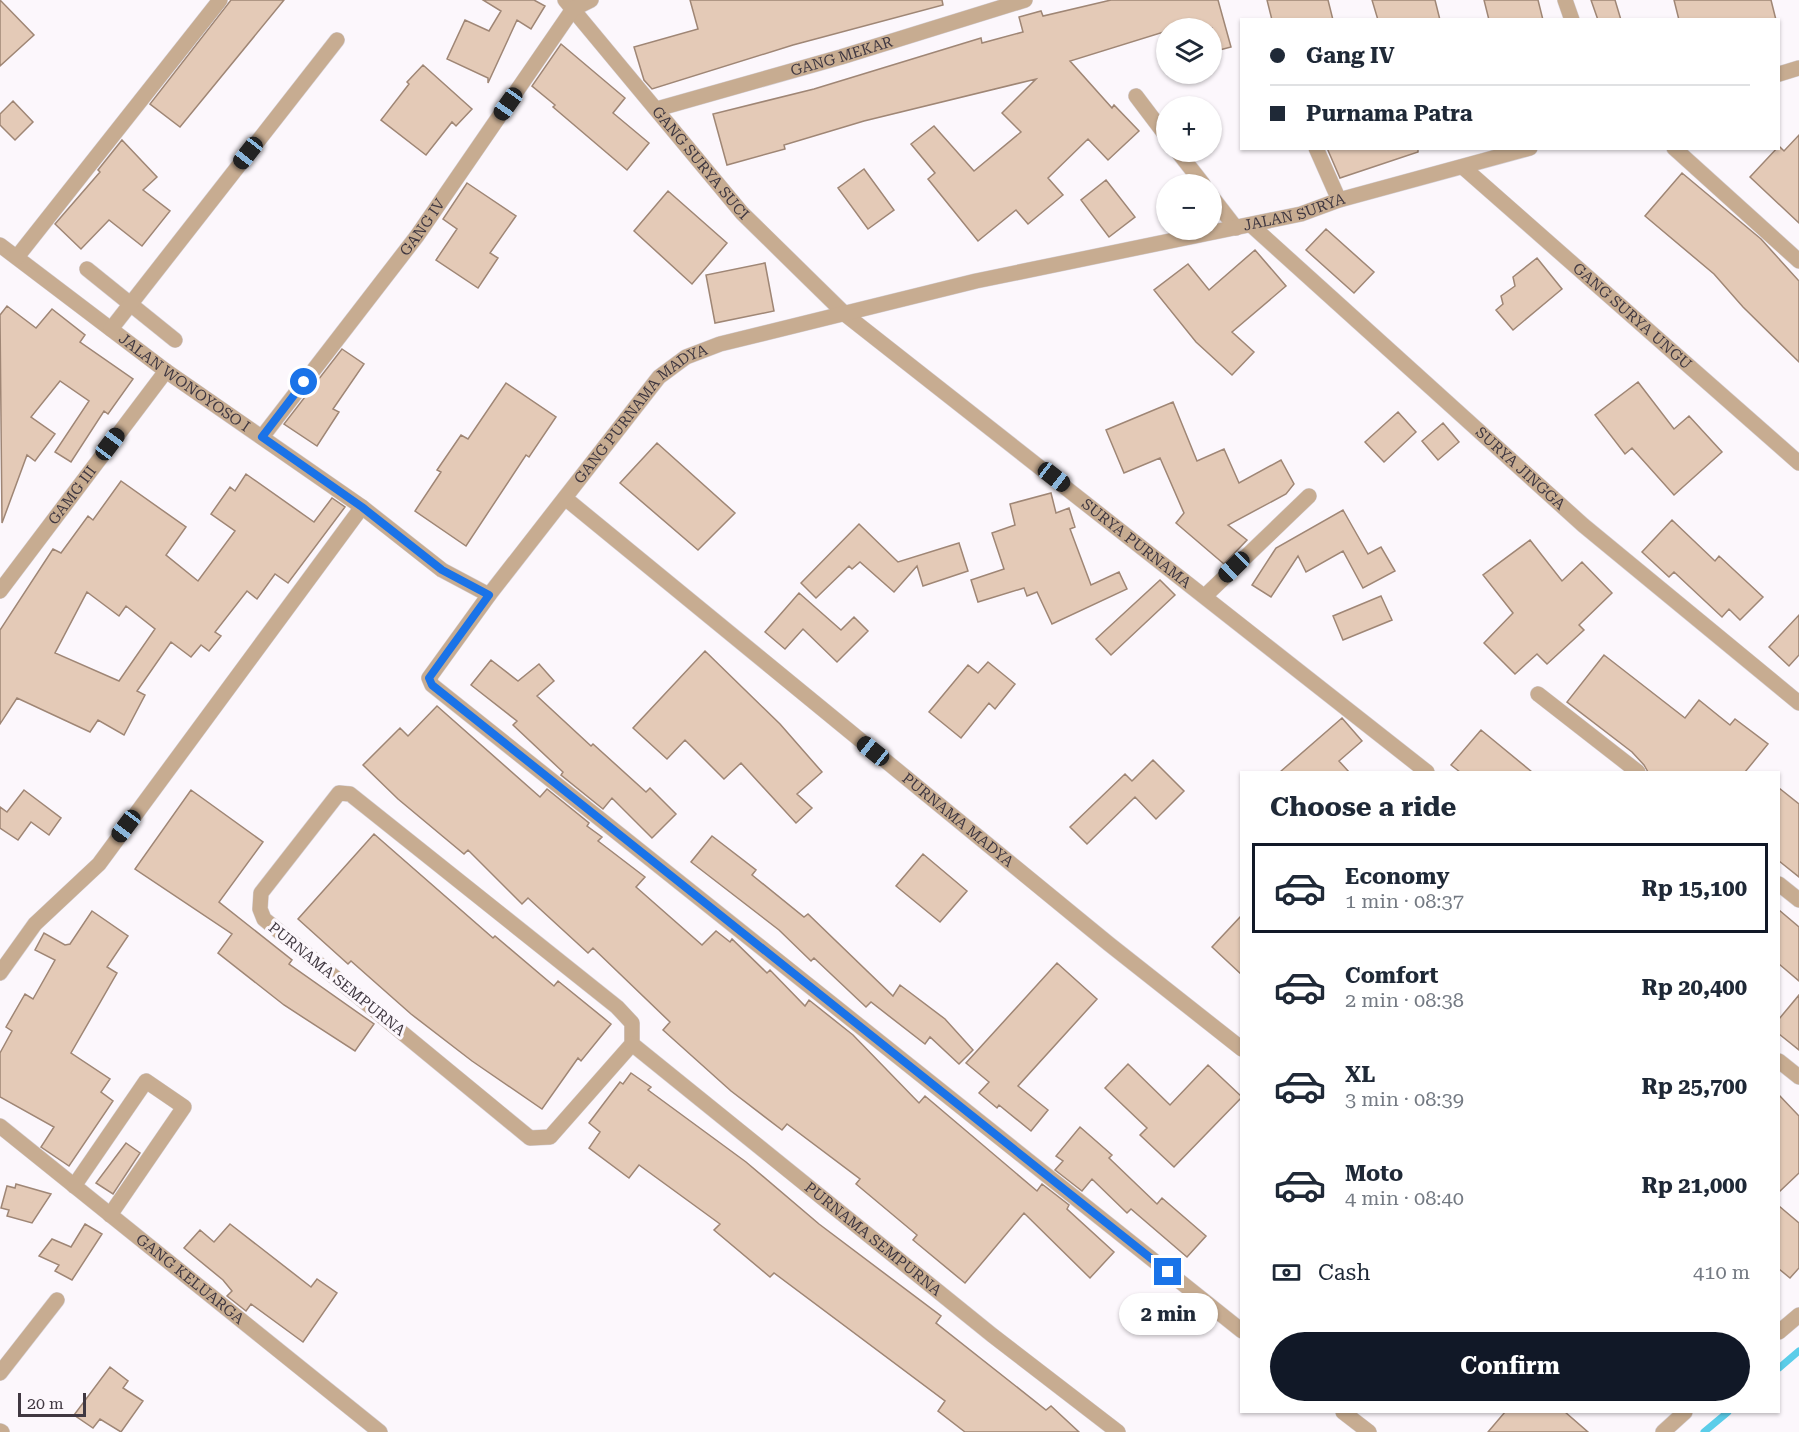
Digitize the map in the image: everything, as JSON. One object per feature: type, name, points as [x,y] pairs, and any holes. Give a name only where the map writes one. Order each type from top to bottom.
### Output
[{"type":"street","points":[[17,257],[220,0]]},
{"type":"street","points":[[569,5],[591,0]]},
{"type":"street","name":"GANG MEKAR","points":[[657,109],[841,57],[1025,0]]},
{"type":"street","points":[[1564,0],[1571,18]]},
{"type":"street","name":"GANG SURYA SUCI","points":[[569,5],[742,213],[846,315]]},
{"type":"street","name":"GANG IV","points":[[262,437],[417,236],[569,5]]},
{"type":"street","points":[[111,329],[337,40]]},
{"type":"street","points":[[1780,74],[1799,68]]},
{"type":"street","points":[[1136,96],[1156,123]]},
{"type":"street","points":[[1317,150],[1339,200]]},
{"type":"street","name":"JALAN SURYA","points":[[846,315],[976,280],[1301,214],[1339,200],[1464,168],[1523,150]]},
{"type":"street","points":[[1676,150],[1799,261]]},
{"type":"street","points":[[1186,162],[1195,174]]},
{"type":"street","name":"GANG SURYA UNGU","points":[[1464,168],[1799,463]]},
{"type":"street","name":"SURYA JINGGA","points":[[1222,206],[1583,525],[1799,704]]},
{"type":"street","name":"JALAN WONOYOSO I","points":[[0,245],[166,371],[362,507],[442,570],[489,595]]},
{"type":"street","points":[[87,269],[175,340]]},
{"type":"street","name":"GANG PURNAMA MADYA","points":[[846,315],[720,344],[686,357],[658,377],[489,595],[429,678],[432,685],[1240,1329]]},
{"type":"street","name":"SURYA PURNAMA","points":[[846,315],[1426,771]]},
{"type":"street","name":"GAMG III","points":[[0,591],[166,371]]},
{"type":"street","points":[[1204,596],[1310,496]]},
{"type":"street","name":"PURNAMA MADYA","points":[[565,498],[1109,944],[1240,1047]]},
{"type":"street","points":[[0,973],[35,924],[99,864],[362,507]]},
{"type":"street","points":[[1538,694],[1637,771]]},
{"type":"street","name":"PURNAMA SEMPURNA","points":[[350,794],[617,1007],[632,1023],[632,1044],[550,1137],[530,1138],[264,919],[260,909],[261,893],[336,795],[350,794]]},
{"type":"street","points":[[1780,885],[1799,900]]},
{"type":"street","name":"PURNAMA SEMPURNA","points":[[632,1044],[992,1335],[1118,1432]]},
{"type":"street","points":[[1780,1062],[1799,1077]]},
{"type":"street","points":[[74,1186],[146,1081],[184,1107],[110,1215]]},
{"type":"street","name":"GANG KELUARGA","points":[[0,1126],[380,1432]]},
{"type":"street","points":[[0,1373],[57,1300]]},
{"type":"street","points":[[1344,1413],[1369,1432]]},
{"type":"street","points":[[1666,1431],[1684,1413]]},
{"type":"building","points":[[0,0],[34,35],[0,66]]},
{"type":"building","points":[[231,0],[284,0],[180,127],[150,104]]},
{"type":"building","points":[[483,0],[534,0],[545,6],[531,29],[517,20],[488,83],[488,78],[447,59],[465,20],[489,31],[501,11]]},
{"type":"building","points":[[690,0],[942,0],[943,5],[793,45],[652,89],[644,80],[634,47],[698,29]]},
{"type":"building","points":[[1111,0],[1218,0],[1231,47],[1222,49],[1222,18],[1156,18],[1156,34],[1070,61],[1112,108],[1114,105],[1139,131],[1108,160],[1088,139],[1048,178],[1063,195],[1028,224],[1016,210],[978,241],[928,179],[935,173],[911,144],[934,126],[974,171],[1021,132],[1002,113],[1036,79],[864,121],[784,145],[785,149],[727,165],[713,114],[814,89],[981,38],[982,43],[1023,32],[1019,17],[1041,11],[1043,16]]},
{"type":"building","points":[[1267,0],[1328,0],[1332,18],[1272,18]]},
{"type":"building","points":[[1372,0],[1435,0],[1440,18],[1377,18]]},
{"type":"building","points":[[1484,0],[1538,0],[1542,18],[1488,18]]},
{"type":"building","points":[[1591,0],[1615,0],[1620,18],[1597,18]]},
{"type":"building","points":[[1674,0],[1771,0],[1776,18],[1678,18]]},
{"type":"building","points":[[561,44],[625,98],[613,113],[649,143],[627,170],[553,107],[555,105],[532,86]]},
{"type":"building","points":[[423,65],[472,109],[456,126],[452,122],[426,155],[381,120],[409,84],[407,82]]},
{"type":"building","points":[[13,101],[33,122],[15,140],[0,125],[0,114]]},
{"type":"building","points":[[1799,135],[1799,223],[1750,177],[1775,150],[1780,150],[1780,147],[1784,151]]},
{"type":"building","points":[[122,140],[157,177],[143,190],[170,211],[142,246],[109,220],[81,249],[55,224],[100,172],[98,170]]},
{"type":"building","points":[[1328,150],[1418,150],[1418,152],[1340,178]]},
{"type":"building","points":[[864,169],[894,210],[868,229],[838,188]]},
{"type":"building","points":[[1682,173],[1761,239],[1799,281],[1799,362],[1743,307],[1714,274],[1645,216]]},
{"type":"building","points":[[1106,180],[1135,217],[1109,237],[1081,200]]},
{"type":"building","points":[[467,183],[516,216],[490,253],[498,258],[478,288],[436,260],[457,229],[443,219]]},
{"type":"building","points":[[668,191],[727,243],[692,284],[634,231]]},
{"type":"building","points":[[1326,229],[1374,272],[1354,293],[1306,250]]},
{"type":"building","points":[[1255,250],[1286,286],[1232,332],[1254,352],[1232,375],[1196,342],[1154,290],[1188,264],[1209,290]]},
{"type":"building","points":[[1537,258],[1562,289],[1513,330],[1496,310],[1503,304],[1501,296],[1515,286],[1513,277]]},
{"type":"building","points":[[765,263],[774,311],[715,323],[706,275]]},
{"type":"building","points":[[7,306],[36,328],[52,309],[85,335],[80,342],[133,379],[108,414],[104,411],[71,462],[55,452],[89,401],[60,381],[31,417],[55,434],[35,461],[27,455],[2,523],[0,315]]},
{"type":"building","points":[[342,349],[364,364],[333,409],[339,412],[317,446],[284,424]]},
{"type":"building","points":[[1638,382],[1674,429],[1689,416],[1722,452],[1674,495],[1632,448],[1625,454],[1595,415]]},
{"type":"building","points":[[506,383],[556,417],[529,457],[526,455],[466,546],[415,511],[441,472],[437,470],[461,435],[468,439]]},
{"type":"building","points":[[1173,402],[1197,461],[1224,449],[1239,483],[1281,460],[1294,484],[1286,494],[1228,525],[1247,540],[1224,564],[1176,523],[1184,513],[1160,458],[1124,473],[1106,430]]},
{"type":"building","points":[[1398,412],[1416,432],[1384,462],[1365,442]]},
{"type":"building","points":[[1443,423],[1459,442],[1438,460],[1422,441]]},
{"type":"building","points":[[657,443],[735,513],[698,550],[620,483]]},
{"type":"building","points":[[246,474],[314,522],[332,498],[345,507],[288,583],[275,574],[257,599],[247,591],[215,632],[221,636],[209,651],[201,645],[191,657],[171,642],[137,691],[145,695],[124,735],[98,720],[90,732],[17,698],[0,724],[0,630],[53,549],[61,553],[88,516],[93,520],[121,481],[186,527],[166,555],[198,581],[235,531],[211,514],[230,487],[235,491]],"holes":[[[87,592],[119,616],[126,606],[155,629],[119,681],[55,653]]]},
{"type":"building","points":[[1051,493],[1056,513],[1069,508],[1075,527],[1070,529],[1091,585],[1119,572],[1127,589],[1052,624],[1037,592],[1027,596],[1024,588],[978,602],[971,580],[1004,569],[992,533],[1015,525],[1010,504]]},
{"type":"building","points":[[1343,510],[1368,554],[1381,547],[1395,571],[1363,588],[1343,551],[1306,572],[1298,556],[1271,597],[1252,585],[1276,548]]},
{"type":"building","points":[[1672,520],[1715,561],[1719,556],[1763,597],[1740,620],[1729,609],[1722,617],[1674,572],[1669,577],[1642,552]]},
{"type":"building","points":[[859,524],[898,562],[959,543],[968,571],[923,586],[917,566],[894,592],[860,562],[852,569],[849,566],[816,598],[801,583]]},
{"type":"building","points":[[1530,540],[1562,581],[1582,562],[1612,593],[1579,625],[1584,630],[1547,664],[1537,654],[1515,674],[1484,643],[1513,613],[1483,575]]},
{"type":"building","points":[[1160,580],[1175,595],[1111,655],[1096,639]]},
{"type":"building","points":[[799,593],[841,630],[854,617],[868,631],[837,662],[803,629],[785,649],[765,632]]},
{"type":"building","points":[[1381,596],[1392,620],[1343,640],[1333,616]]},
{"type":"building","points":[[1799,615],[1799,655],[1789,666],[1769,647]]},
{"type":"building","points":[[705,651],[780,724],[822,772],[797,794],[812,808],[796,823],[741,763],[724,779],[685,740],[667,759],[633,728]]},
{"type":"building","points":[[1604,655],[1685,718],[1699,700],[1730,725],[1735,719],[1768,744],[1746,771],[1647,771],[1632,752],[1567,702]]},
{"type":"building","points":[[491,660],[518,681],[539,664],[554,681],[537,696],[591,746],[593,744],[646,792],[650,788],[676,814],[652,838],[612,798],[603,809],[561,775],[563,772],[513,725],[517,721],[471,685]]},
{"type":"building","points":[[988,662],[1015,684],[995,709],[989,703],[961,738],[929,712],[968,665],[978,673]]},
{"type":"building","points":[[437,706],[540,797],[547,789],[589,823],[587,826],[602,837],[598,841],[645,877],[636,887],[702,945],[716,931],[730,942],[732,939],[767,973],[770,970],[805,1006],[809,1000],[853,1035],[919,1103],[925,1096],[1037,1191],[1042,1184],[1069,1205],[1067,1209],[1114,1252],[1090,1278],[1024,1213],[965,1283],[913,1240],[917,1235],[856,1184],[860,1179],[787,1124],[782,1130],[731,1091],[663,1030],[670,1022],[593,948],[588,953],[528,898],[522,904],[468,850],[464,854],[398,799],[363,765],[400,728],[408,736]]},
{"type":"building","points":[[1342,718],[1362,741],[1339,761],[1348,771],[1281,771]]},
{"type":"building","points":[[1481,730],[1531,771],[1459,771],[1451,765]]},
{"type":"building","points":[[1153,760],[1184,791],[1156,819],[1135,797],[1087,844],[1070,827],[1125,774],[1132,781]]},
{"type":"building","points":[[1780,789],[1799,804],[1799,877],[1780,862]]},
{"type":"building","points":[[24,790],[61,818],[49,835],[31,822],[18,840],[0,828],[0,807],[7,812]]},
{"type":"building","points":[[191,790],[263,842],[219,902],[292,960],[289,964],[374,1024],[355,1051],[284,1005],[218,953],[232,934],[135,869]]},
{"type":"building","points":[[374,834],[493,938],[495,936],[554,986],[558,981],[611,1024],[581,1061],[578,1058],[542,1109],[472,1061],[411,1014],[351,961],[348,964],[298,919]]},
{"type":"building","points":[[712,836],[756,870],[752,875],[804,917],[808,914],[893,996],[900,985],[945,1019],[973,1050],[959,1064],[930,1037],[925,1044],[871,1002],[866,1007],[814,958],[811,961],[779,930],[691,862]]},
{"type":"building","points":[[923,854],[967,891],[940,922],[896,886]]},
{"type":"building","points":[[92,911],[128,936],[107,967],[117,973],[71,1053],[110,1079],[101,1092],[113,1101],[69,1166],[41,1147],[54,1127],[0,1097],[0,1053],[12,1031],[6,1027],[25,994],[33,999],[55,960],[35,950],[44,933],[65,945],[70,944]]},
{"type":"building","points":[[1780,911],[1799,927],[1799,981],[1780,965]]},
{"type":"building","points":[[1240,917],[1240,973],[1212,947]]},
{"type":"building","points":[[1057,963],[1097,999],[1018,1086],[1048,1110],[1031,1131],[999,1105],[997,1108],[979,1093],[989,1082],[966,1063]]},
{"type":"building","points":[[1799,995],[1799,1050],[1780,1035],[1780,1018]]},
{"type":"building","points":[[1128,1064],[1170,1105],[1208,1065],[1240,1095],[1240,1099],[1174,1167],[1140,1135],[1147,1128],[1105,1088]]},
{"type":"building","points":[[631,1073],[651,1087],[648,1090],[746,1162],[819,1224],[941,1316],[936,1323],[1046,1410],[1051,1406],[1079,1432],[965,1432],[938,1411],[945,1401],[774,1273],[770,1277],[714,1230],[720,1224],[639,1165],[629,1178],[589,1148],[600,1132],[589,1123],[620,1082],[623,1084]]},
{"type":"building","points":[[1780,1096],[1799,1116],[1799,1173],[1780,1191]]},
{"type":"building","points":[[1080,1127],[1112,1155],[1109,1158],[1157,1204],[1162,1198],[1206,1236],[1187,1257],[1131,1209],[1127,1213],[1092,1179],[1082,1191],[1055,1170],[1063,1161],[1056,1156]]},
{"type":"building","points":[[126,1143],[140,1153],[113,1194],[96,1183]]},
{"type":"building","points":[[16,1184],[51,1194],[32,1223],[7,1216],[9,1210],[1,1208],[7,1186],[15,1188]]},
{"type":"building","points":[[1780,1207],[1799,1223],[1799,1268],[1790,1278],[1780,1270]]},
{"type":"building","points":[[85,1224],[102,1234],[72,1280],[55,1271],[59,1265],[39,1256],[52,1239],[71,1247]]},
{"type":"building","points":[[230,1224],[311,1287],[317,1279],[337,1293],[303,1342],[251,1304],[246,1311],[227,1296],[232,1291],[223,1280],[184,1248],[200,1230],[214,1242]]},
{"type":"building","points":[[110,1367],[128,1381],[123,1388],[143,1401],[121,1432],[100,1419],[93,1428],[74,1415]]},
{"type":"building","points":[[1504,1413],[1566,1413],[1588,1432],[1488,1432]]},
{"type":"waterway","points":[[1780,1367],[1799,1351]]},
{"type":"waterway","points":[[1704,1432],[1727,1413]]},
{"type":"route","points":[[304,382],[262,437],[362,507],[442,570],[489,595],[442,657],[429,678],[432,685],[1168,1272]]}]
